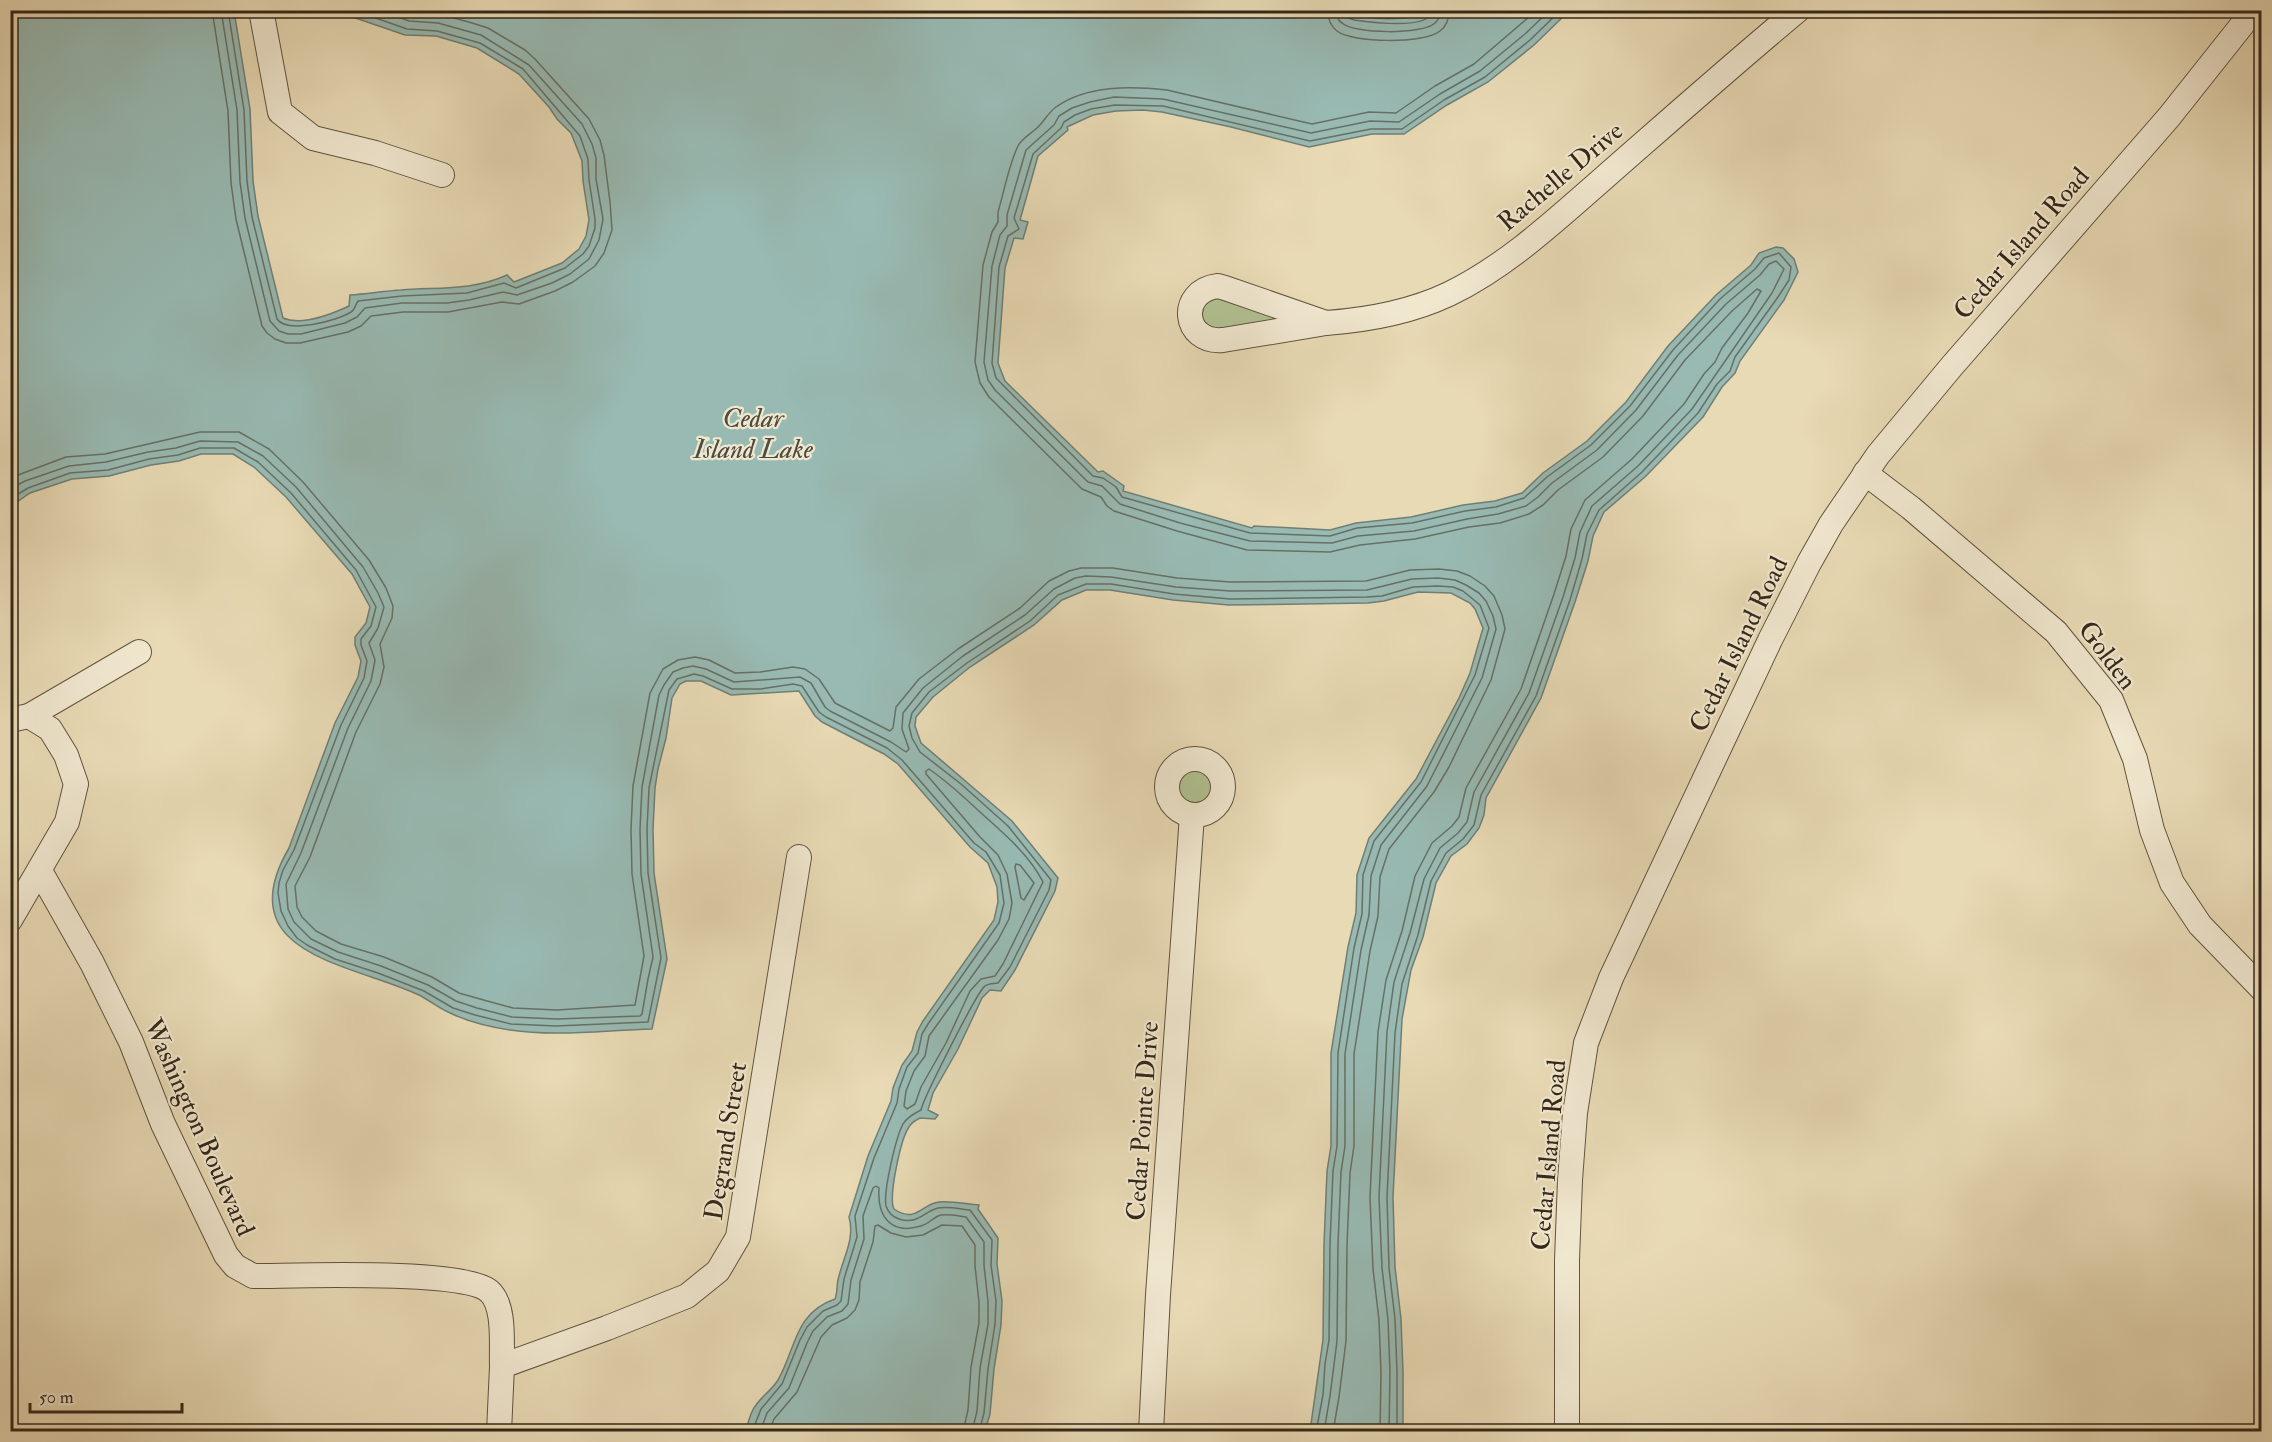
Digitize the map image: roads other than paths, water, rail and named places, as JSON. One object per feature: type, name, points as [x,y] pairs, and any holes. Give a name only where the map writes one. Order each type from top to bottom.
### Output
[{"type":"street","points":[[261,10],[280,112],[313,138],[375,153],[442,175]]},
{"type":"street","name":"Rachelle Drive","points":[[1326,323],[1218,286],[1210,287],[1197,295],[1190,308],[1190,316],[1196,330],[1208,339],[1215,340],[1365,319],[1412,307],[1448,294],[1480,276],[1519,249],[1798,10]]},
{"type":"street","name":"Cedar Island Road","points":[[1567,1431],[1567,1260],[1570,1180],[1578,1085],[1588,1037],[1611,978],[1789,602],[1831,524],[1865,473],[1939,381],[2169,117],[2254,10]]},
{"type":"street","name":"Golden","points":[[1865,473],[1911,508],[2056,632],[2111,700],[2135,759],[2152,830],[2172,882],[2200,925],[2262,989]]},
{"type":"street","points":[[19,718],[140,652]]},
{"type":"street","points":[[10,920],[67,822],[76,784],[66,755],[50,729],[19,718]]},
{"type":"street","name":"Cedar Pointe Drive","points":[[1151,1431],[1192,815]]},
{"type":"street","name":"Degrand Street","points":[[502,1366],[687,1296],[718,1271],[738,1237],[799,857]]},
{"type":"street","name":"Washington Boulevard","points":[[40,872],[92,963],[130,1042],[164,1124],[226,1255],[235,1266],[253,1276],[424,1277],[471,1282],[490,1292],[500,1312],[502,1366]]},
{"type":"street","points":[[499,1431],[502,1366]]},
{"type":"water","name":"Cedar Island Lake","points":[[1432,10],[1569,11],[1534,45],[1488,82],[1447,105],[1404,134],[1372,134],[1309,147],[1162,112],[1116,111],[1093,115],[1067,127],[1068,130],[1038,156],[1020,220],[1028,222],[1023,239],[1014,238],[1005,268],[998,363],[1005,381],[1098,472],[1103,471],[1124,486],[1123,491],[1252,528],[1254,526],[1330,530],[1356,523],[1411,517],[1463,505],[1495,501],[1522,493],[1543,473],[1587,441],[1626,402],[1668,346],[1716,295],[1751,265],[1759,253],[1776,247],[1783,248],[1794,259],[1798,272],[1784,300],[1703,417],[1646,476],[1604,512],[1593,536],[1575,602],[1541,698],[1486,798],[1484,815],[1479,828],[1467,844],[1451,856],[1436,883],[1423,937],[1411,970],[1402,1019],[1393,1197],[1395,1267],[1401,1319],[1403,1431],[1310,1431],[1323,1340],[1327,1171],[1331,1146],[1331,1053],[1348,947],[1356,913],[1357,875],[1369,838],[1416,779],[1459,698],[1470,673],[1483,628],[1470,603],[1451,593],[1418,592],[1368,603],[1229,605],[1173,600],[1110,590],[1086,590],[1062,600],[1034,625],[970,667],[933,697],[916,717],[915,726],[921,743],[1012,821],[1058,878],[1055,891],[1015,970],[1001,991],[990,990],[982,998],[958,1049],[933,1093],[928,1110],[938,1115],[935,1119],[920,1118],[909,1127],[902,1143],[894,1181],[894,1209],[908,1215],[939,1202],[979,1205],[978,1209],[998,1238],[997,1264],[1002,1301],[1001,1325],[990,1414],[985,1431],[746,1431],[754,1408],[778,1380],[804,1323],[811,1313],[835,1299],[838,1279],[850,1240],[849,1217],[868,1156],[891,1101],[893,1088],[902,1065],[912,1051],[917,1032],[923,1021],[994,920],[998,902],[997,887],[988,863],[970,847],[898,764],[884,754],[822,722],[815,716],[799,691],[731,695],[701,681],[686,681],[680,684],[672,698],[655,788],[654,873],[667,959],[652,1029],[545,1033],[510,1030],[470,1021],[441,1009],[421,996],[334,964],[307,950],[286,934],[274,912],[274,884],[335,723],[358,677],[361,661],[355,645],[355,637],[366,623],[370,607],[352,574],[286,497],[254,467],[233,454],[201,454],[109,476],[72,479],[30,493],[11,506],[11,11],[234,11],[250,109],[253,181],[258,216],[283,318],[299,321],[326,315],[349,306],[350,295],[468,286],[507,275],[514,282],[562,263],[579,249],[586,236],[589,220],[582,161],[571,133],[519,74],[477,48],[436,36],[405,35],[335,11],[1342,11],[1387,19],[1411,17]]}]
